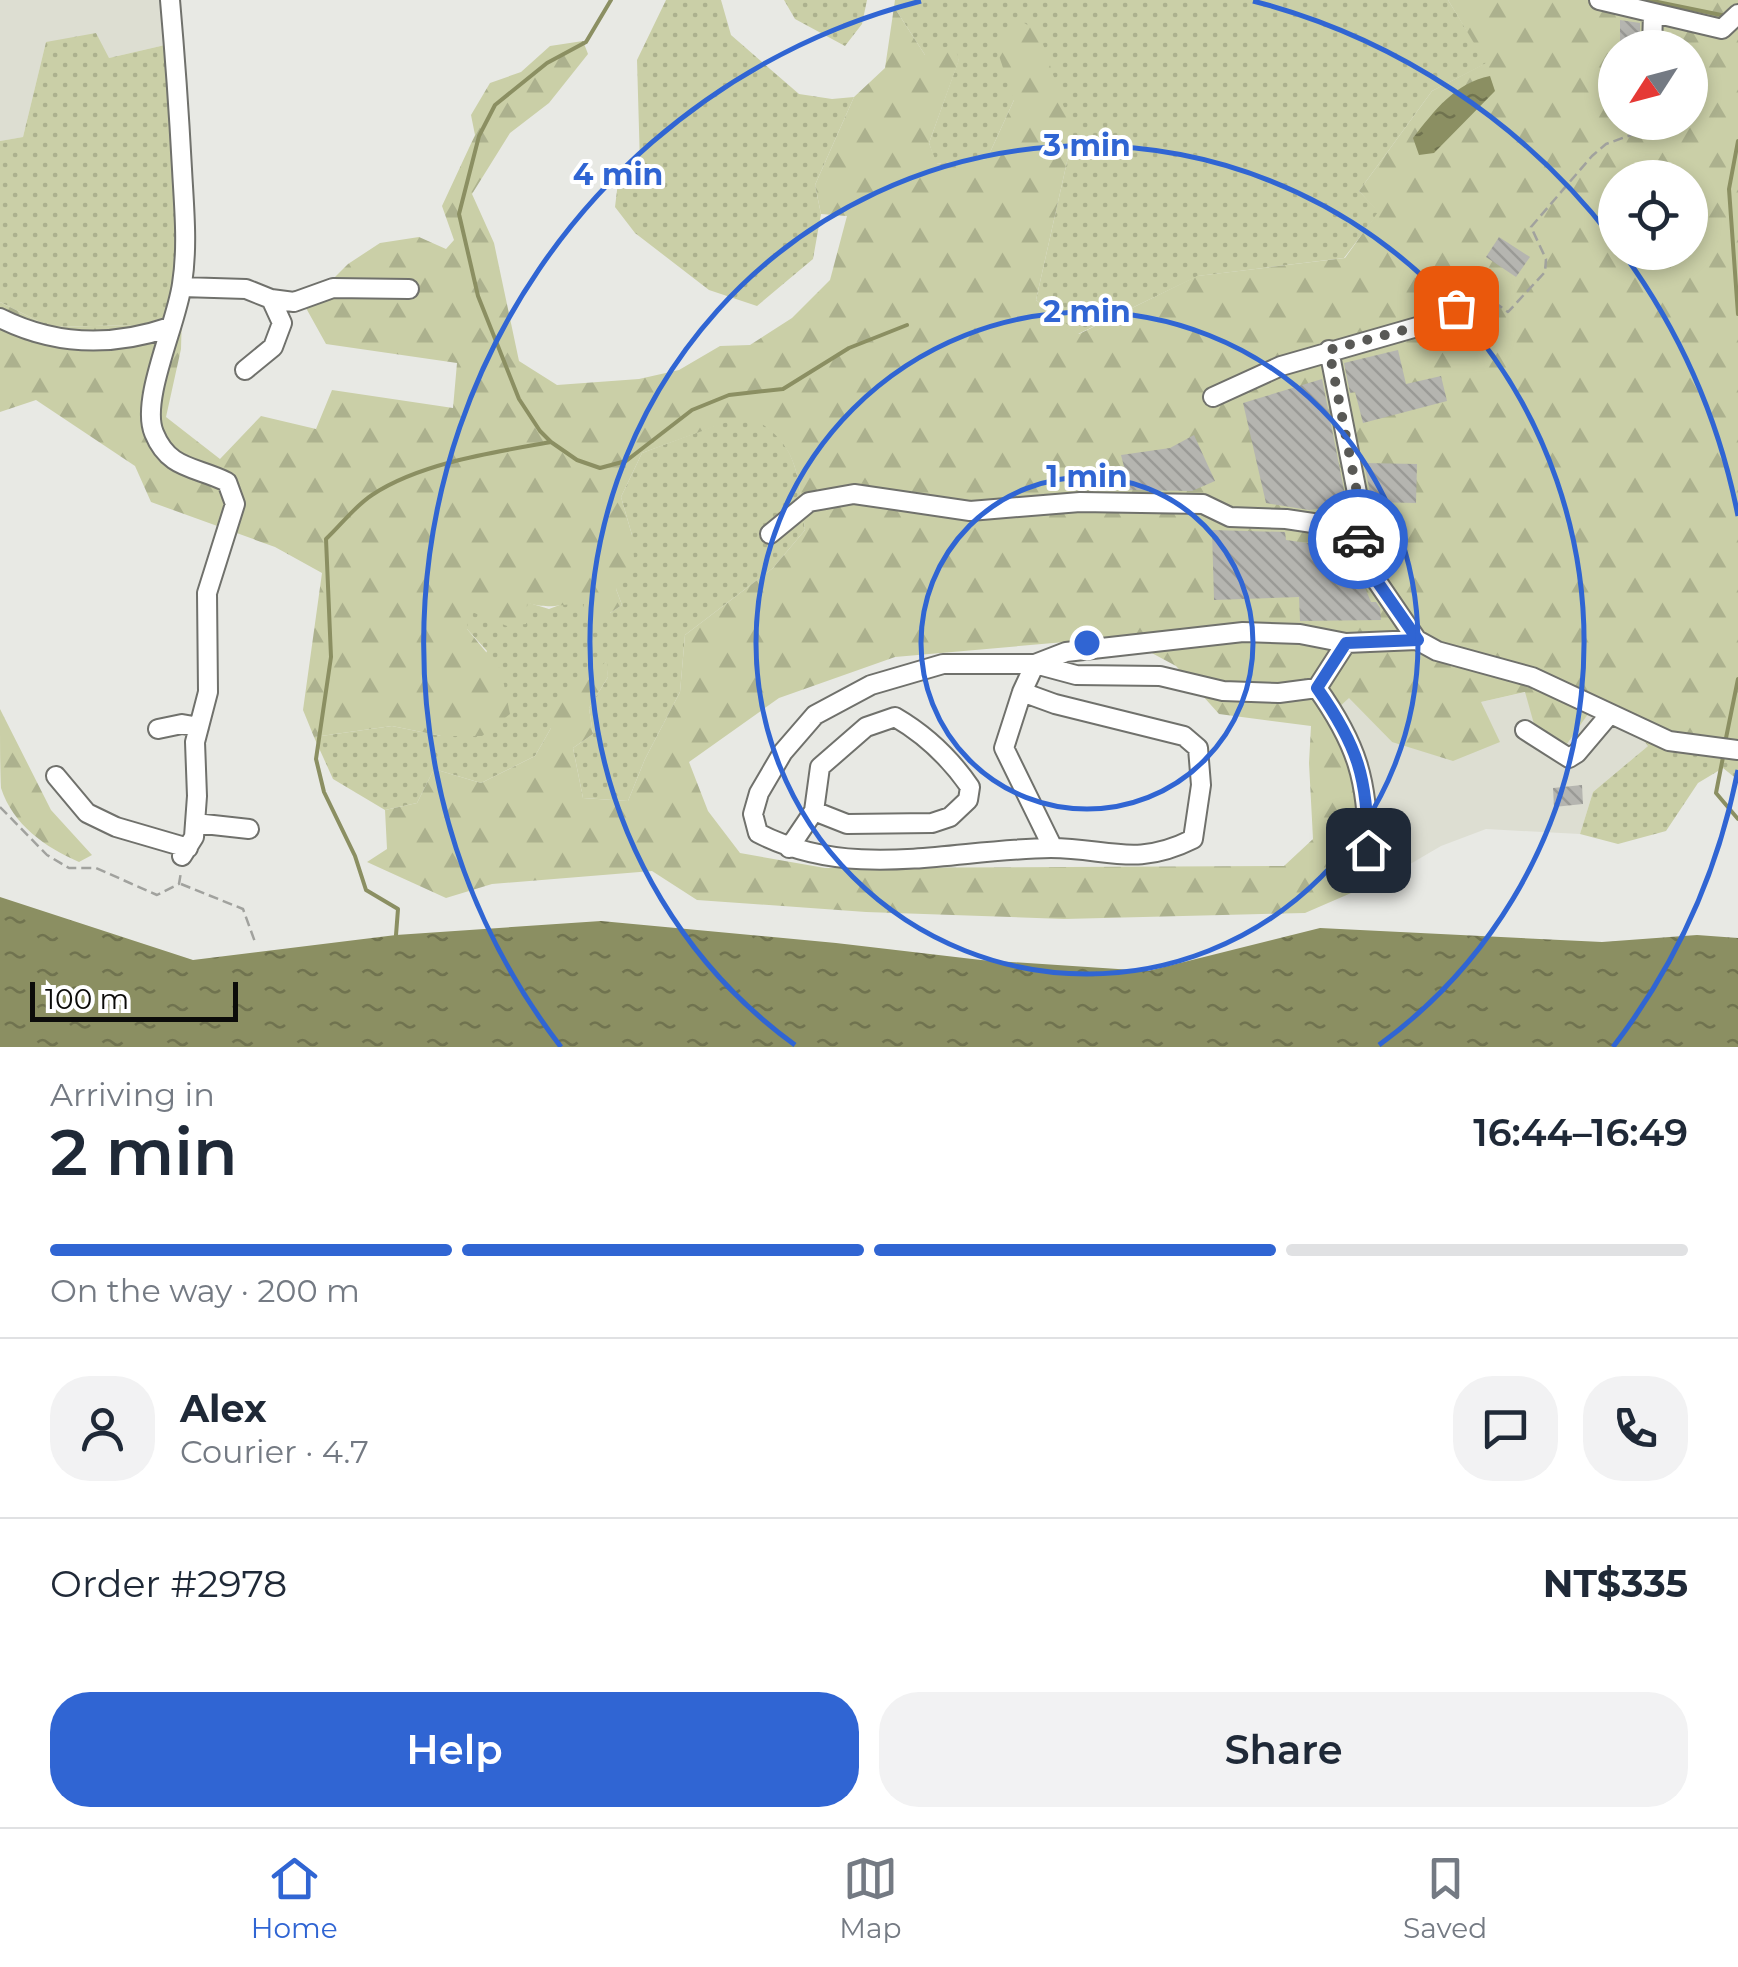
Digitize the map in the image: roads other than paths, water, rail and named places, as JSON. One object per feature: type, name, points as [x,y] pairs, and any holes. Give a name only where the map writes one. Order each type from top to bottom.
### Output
[{"type":"street","points":[[56,776],[87,813],[116,827],[185,852],[194,837],[195,742],[208,692],[206,593],[235,504],[227,482],[171,462],[154,432],[151,393],[182,287],[186,236],[170,0]]},
{"type":"street","points":[[1599,0],[1722,29],[1735,19]]},
{"type":"street","points":[[1653,13],[1653,30]]},
{"type":"street","points":[[182,287],[246,288],[271,299],[294,302],[333,288],[408,289]]},
{"type":"street","points":[[1213,397],[1281,366],[1430,323],[1480,292]]},
{"type":"street","points":[[245,370],[273,347],[282,324],[271,299]]},
{"type":"street","points":[[0,318],[67,341],[124,340],[170,326]]},
{"type":"street","points":[[1329,350],[1360,508],[1353,529],[1372,574],[1418,640],[1436,651],[1532,677],[1668,742],[1737,750]]},
{"type":"street","points":[[770,534],[809,502],[854,494],[970,512],[1080,502],[1203,504],[1230,517],[1286,518],[1353,529]]},
{"type":"street","points":[[1053,848],[1004,748],[1035,664],[1066,652],[1243,632],[1300,634],[1346,643],[1418,640]]},
{"type":"street","points":[[1022,692],[1184,736],[1198,748],[1200,800],[1194,839],[1173,850],[1124,857],[1053,848],[910,860],[848,859],[789,848],[758,832],[752,814],[782,752],[814,715],[871,685],[944,664],[1035,664],[1076,675],[1160,676],[1224,691],[1279,694],[1317,688],[1346,643]]},
{"type":"street","points":[[1317,688],[1353,744],[1368,805],[1368,850]]},
{"type":"street","points":[[1526,730],[1569,758],[1578,753],[1610,714]]},
{"type":"street","points":[[789,848],[814,811],[820,767],[866,727],[895,717],[918,730],[955,765],[970,787],[968,800],[950,817],[932,822],[847,824],[814,811]]},
{"type":"street","points":[[158,729],[182,724],[199,727]]},
{"type":"street","points":[[195,824],[249,829]]},
{"type":"water","points":[[1490,76],[1495,91],[1434,153],[1419,155],[1413,138],[1437,108],[1466,85]]},
{"type":"water","points":[[0,897],[193,960],[396,935],[601,921],[981,960],[1148,971],[1320,928],[1602,942],[1697,935],[1738,938],[1738,1047],[0,1047]]},
{"type":"waterway","points":[[551,442],[519,399],[478,296],[459,214],[479,136],[495,105],[547,63],[586,42],[611,0]]},
{"type":"waterway","points":[[1648,0],[1726,16]]},
{"type":"waterway","points":[[1738,141],[1729,189],[1738,314]]},
{"type":"waterway","points":[[396,935],[398,909],[366,890],[355,856],[324,792],[316,759],[331,657],[326,539],[366,499],[391,484],[458,460],[551,442],[577,460],[600,468],[626,461],[692,410],[729,395],[783,389],[849,348],[907,325]]},
{"type":"waterway","points":[[1725,743],[1738,679]]},
{"type":"waterway","points":[[1724,752],[1716,793],[1738,819]]}]
